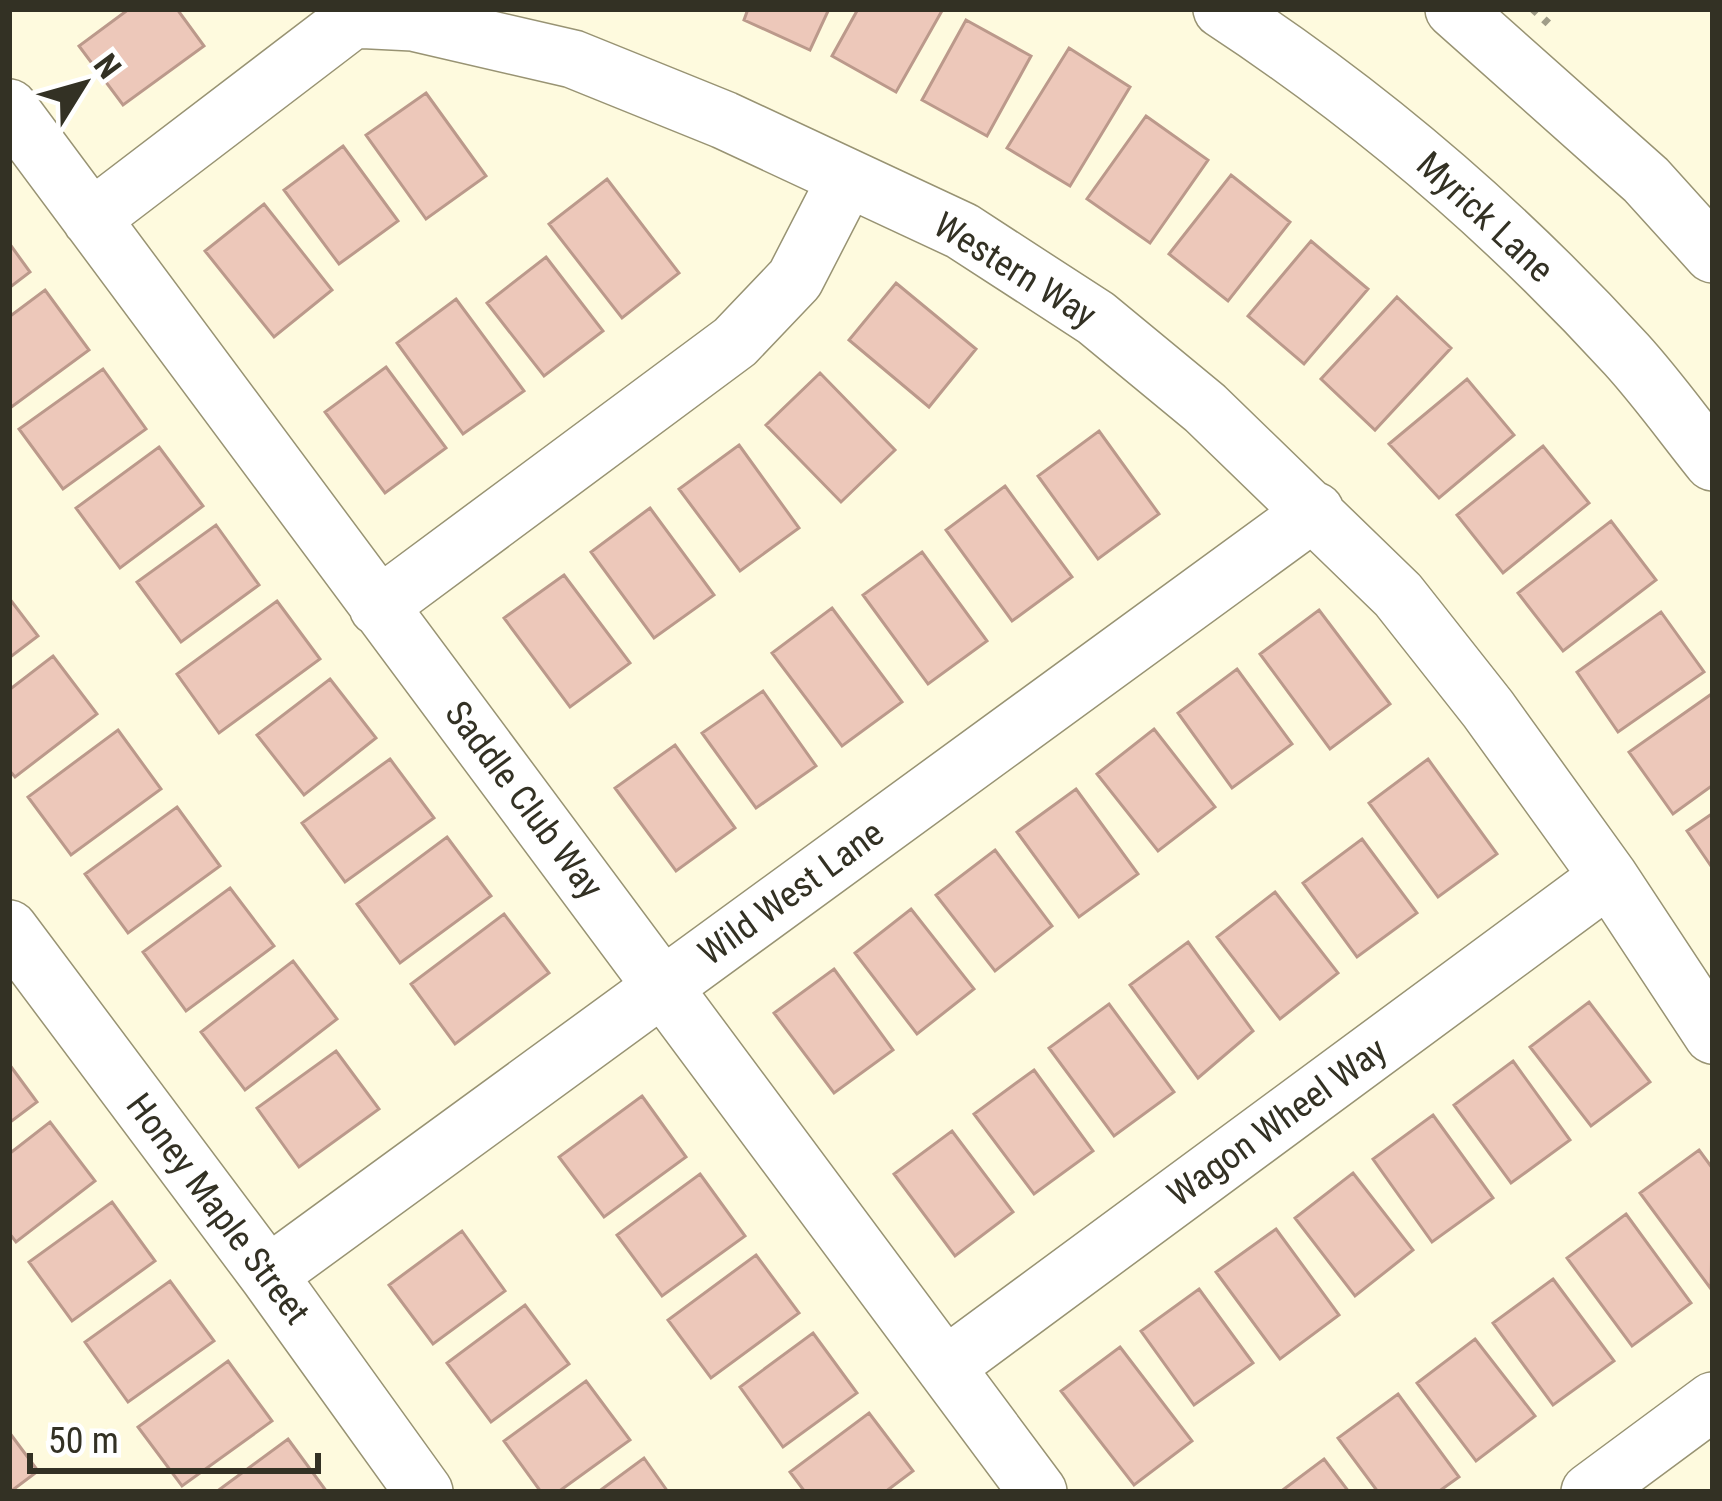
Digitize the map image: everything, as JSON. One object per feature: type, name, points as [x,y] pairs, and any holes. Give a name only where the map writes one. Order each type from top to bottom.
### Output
[{"type":"street","name":"Myrick Lane","points":[[1222,9],[1289,53],[1414,152],[1535,260],[1629,357],[1713,462]]},
{"type":"street","points":[[1454,9],[1646,179],[1713,254]]},
{"type":"street","name":"Western Way","points":[[91,218],[353,19],[413,22],[573,59],[724,120],[962,231],[1096,318],[1205,408],[1398,595],[1488,709],[1609,877],[1713,1035]]},
{"type":"street","name":"Saddle Club Way","points":[[9,108],[1038,1492]]},
{"type":"street","points":[[378,607],[736,342],[795,279],[848,178]]},
{"type":"street","name":"Wild West Lane","points":[[268,1275],[1315,512]]},
{"type":"street","name":"Wagon Wheel Way","points":[[945,1366],[1609,877]]},
{"type":"street","name":"Honey Maple Street","points":[[9,929],[424,1492]]},
{"type":"street","points":[[1590,1492],[1713,1401]]},
{"type":"building","points":[[129,9],[177,9],[204,46],[123,105],[79,46]]},
{"type":"building","points":[[748,9],[829,9],[810,50],[744,20]]},
{"type":"building","points":[[858,9],[943,9],[896,92],[832,56]]},
{"type":"building","points":[[966,20],[1031,56],[987,136],[922,100]]},
{"type":"building","points":[[1069,48],[1130,87],[1070,186],[1007,148]]},
{"type":"building","points":[[426,93],[486,176],[426,219],[366,135]]},
{"type":"building","points":[[1146,116],[1208,160],[1150,243],[1087,199]]},
{"type":"building","points":[[343,146],[398,221],[339,264],[284,190]]},
{"type":"building","points":[[1231,175],[1290,222],[1228,301],[1169,254]]},
{"type":"building","points":[[607,179],[679,273],[622,318],[549,224]]},
{"type":"building","points":[[264,204],[332,290],[274,337],[205,251]]},
{"type":"building","points":[[1311,241],[1368,289],[1304,364],[1248,316]]},
{"type":"building","points":[[9,243],[30,272],[9,288]]},
{"type":"building","points":[[546,257],[603,331],[544,376],[487,303]]},
{"type":"building","points":[[896,283],[976,349],[929,407],[849,340]]},
{"type":"building","points":[[45,290],[89,350],[10,408],[9,317]]},
{"type":"building","points":[[1397,297],[1451,348],[1375,430],[1321,379]]},
{"type":"building","points":[[456,299],[524,391],[463,434],[397,343]]},
{"type":"building","points":[[386,367],[446,448],[385,493],[325,412]]},
{"type":"building","points":[[103,369],[146,429],[63,489],[19,429]]},
{"type":"building","points":[[820,373],[895,450],[841,502],[766,425]]},
{"type":"building","points":[[1467,379],[1514,435],[1439,498],[1389,444]]},
{"type":"building","points":[[1099,431],[1159,514],[1098,559],[1038,476]]},
{"type":"building","points":[[739,445],[799,528],[740,571],[679,489]]},
{"type":"building","points":[[1543,446],[1589,503],[1503,573],[1457,515]]},
{"type":"building","points":[[159,447],[203,506],[120,568],[76,508]]},
{"type":"building","points":[[1005,486],[1072,577],[1012,621],[946,530]]},
{"type":"building","points":[[650,508],[714,595],[654,638],[591,552]]},
{"type":"building","points":[[1611,521],[1656,580],[1563,651],[1518,593]]},
{"type":"building","points":[[216,525],[259,585],[181,642],[137,582]]},
{"type":"building","points":[[922,552],[987,641],[928,684],[863,595]]},
{"type":"building","points":[[564,575],[630,663],[570,707],[504,618]]},
{"type":"building","points":[[9,598],[38,636],[9,658]]},
{"type":"building","points":[[277,601],[320,659],[219,733],[177,674]]},
{"type":"building","points":[[832,608],[902,702],[842,746],[772,653]]},
{"type":"building","points":[[1319,610],[1390,704],[1330,749],[1260,654]]},
{"type":"building","points":[[1661,612],[1704,672],[1618,732],[1577,672]]},
{"type":"building","points":[[53,656],[97,714],[15,777],[9,770],[9,690]]},
{"type":"building","points":[[1237,669],[1292,744],[1232,788],[1178,713]]},
{"type":"building","points":[[330,679],[376,738],[304,795],[257,735]]},
{"type":"building","points":[[763,691],[816,766],[756,808],[702,733]]},
{"type":"building","points":[[1713,693],[1713,785],[1673,814],[1629,752]]},
{"type":"building","points":[[1154,729],[1215,807],[1158,851],[1097,774]]},
{"type":"building","points":[[118,730],[161,789],[71,855],[28,797]]},
{"type":"building","points":[[675,745],[735,828],[676,871],[615,788]]},
{"type":"building","points":[[390,759],[434,818],[345,882],[302,823]]},
{"type":"building","points":[[1428,759],[1497,854],[1438,897],[1369,803]]},
{"type":"building","points":[[1076,789],[1138,874],[1079,917],[1017,832]]},
{"type":"building","points":[[177,807],[220,866],[128,933],[85,874]]},
{"type":"building","points":[[1713,813],[1713,869],[1687,831]]},
{"type":"building","points":[[447,837],[491,896],[400,963],[357,904]]},
{"type":"building","points":[[1362,839],[1417,913],[1357,957],[1303,883]]},
{"type":"building","points":[[995,850],[1052,926],[995,971],[936,895]]},
{"type":"building","points":[[230,888],[274,946],[186,1011],[143,952]]},
{"type":"building","points":[[1275,892],[1338,973],[1280,1019],[1217,937]]},
{"type":"building","points":[[911,909],[974,989],[917,1034],[855,953]]},
{"type":"building","points":[[504,914],[549,973],[455,1044],[411,984]]},
{"type":"building","points":[[1188,942],[1253,1031],[1198,1078],[1130,985]]},
{"type":"building","points":[[293,961],[337,1019],[245,1090],[201,1032]]},
{"type":"building","points":[[834,969],[893,1050],[834,1093],[774,1013]]},
{"type":"building","points":[[1589,1002],[1650,1082],[1591,1126],[1530,1047]]},
{"type":"building","points":[[1109,1004],[1174,1092],[1114,1136],[1049,1048]]},
{"type":"building","points":[[336,1051],[379,1109],[299,1167],[257,1108]]},
{"type":"building","points":[[1513,1061],[1570,1140],[1511,1183],[1454,1105]]},
{"type":"building","points":[[9,1064],[37,1102],[9,1123]]},
{"type":"building","points":[[1034,1070],[1093,1151],[1034,1194],[974,1114]]},
{"type":"building","points":[[642,1096],[686,1157],[604,1217],[559,1157]]},
{"type":"building","points":[[1433,1115],[1493,1198],[1432,1242],[1373,1159]]},
{"type":"building","points":[[50,1122],[95,1181],[16,1242],[9,1233],[9,1154]]},
{"type":"building","points":[[952,1131],[1013,1212],[955,1256],[894,1174]]},
{"type":"building","points":[[1699,1150],[1713,1169],[1711,1289],[1640,1193]]},
{"type":"building","points":[[1353,1173],[1413,1250],[1355,1296],[1295,1218]]},
{"type":"building","points":[[700,1174],[745,1236],[662,1296],[617,1235]]},
{"type":"building","points":[[112,1202],[155,1261],[72,1321],[29,1262]]},
{"type":"building","points":[[1626,1214],[1691,1303],[1632,1346],[1567,1258]]},
{"type":"building","points":[[1276,1229],[1339,1315],[1280,1359],[1216,1272]]},
{"type":"building","points":[[462,1231],[505,1291],[433,1344],[389,1285]]},
{"type":"building","points":[[756,1255],[799,1313],[711,1378],[668,1320]]},
{"type":"building","points":[[1553,1279],[1614,1361],[1553,1405],[1493,1323]]},
{"type":"building","points":[[170,1281],[214,1341],[128,1402],[85,1342]]},
{"type":"building","points":[[1199,1289],[1253,1363],[1194,1405],[1141,1331]]},
{"type":"building","points":[[525,1305],[569,1364],[491,1422],[447,1363]]},
{"type":"building","points":[[813,1333],[857,1393],[783,1447],[740,1387]]},
{"type":"building","points":[[1475,1339],[1535,1416],[1476,1461],[1417,1383]]},
{"type":"building","points":[[1120,1347],[1192,1441],[1134,1485],[1061,1391]]},
{"type":"building","points":[[228,1361],[272,1421],[182,1486],[138,1427]]},
{"type":"building","points":[[586,1381],[630,1440],[558,1492],[541,1492],[504,1441]]},
{"type":"building","points":[[1398,1394],[1459,1477],[1438,1492],[1378,1492],[1338,1438]]},
{"type":"building","points":[[869,1413],[913,1471],[885,1492],[805,1492],[790,1472]]},
{"type":"building","points":[[9,1432],[38,1471],[10,1492],[9,1492]]},
{"type":"building","points":[[288,1439],[327,1492],[216,1492]]},
{"type":"building","points":[[644,1458],[668,1492],[598,1492]]},
{"type":"building","points":[[1324,1459],[1349,1492],[1280,1492]]}]
